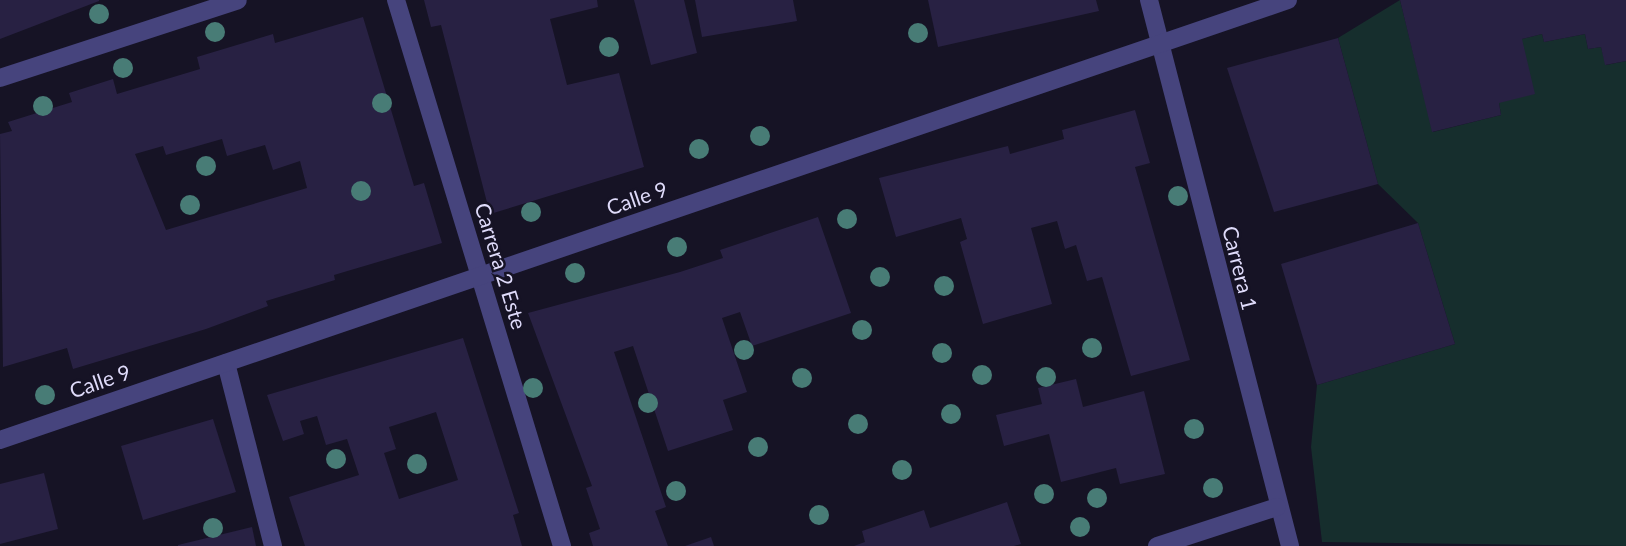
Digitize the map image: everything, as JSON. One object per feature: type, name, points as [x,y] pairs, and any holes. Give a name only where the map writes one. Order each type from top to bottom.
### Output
[{"type":"street","points":[[0,78],[238,0]]},
{"type":"street","name":"Carrera 2 Este","points":[[396,0],[562,546]]},
{"type":"street","name":"Carrera 1","points":[[1149,0],[1277,507],[1290,546]]},
{"type":"street","name":"Calle 9","points":[[0,440],[1288,0]]},
{"type":"street","points":[[226,363],[273,546]]},
{"type":"street","points":[[1157,546],[1277,507]]},
{"type":"green space","points":[[1400,0],[1433,132],[1501,115],[1499,103],[1522,39],[1542,34],[1544,42],[1585,34],[1588,49],[1601,47],[1606,65],[1626,61],[1626,546],[1322,542],[1311,447],[1317,385],[1455,344],[1418,223],[1378,184],[1338,38]]},
{"type":"building","points":[[0,0],[99,0],[99,1],[0,39]]},
{"type":"building","points":[[424,0],[597,0],[598,7],[550,19],[567,85],[619,73],[644,167],[490,214],[441,25],[431,27]]},
{"type":"building","points":[[634,0],[684,0],[697,53],[651,65]]},
{"type":"building","points":[[695,0],[793,0],[797,21],[702,37]]},
{"type":"building","points":[[928,0],[1096,0],[1099,11],[938,47]]},
{"type":"building","points":[[1400,0],[1626,0],[1626,61],[1605,65],[1601,47],[1588,49],[1585,34],[1544,42],[1542,34],[1522,39],[1535,94],[1499,103],[1501,115],[1432,132]]},
{"type":"building","points":[[363,17],[414,186],[424,183],[442,243],[334,275],[335,280],[266,301],[268,306],[206,329],[73,369],[67,348],[3,367],[0,134],[12,131],[8,122],[72,102],[69,93],[113,79],[117,94],[200,69],[197,57],[273,34],[275,43]],"holes":[[[222,139],[227,156],[265,145],[273,170],[300,161],[307,188],[166,230],[135,154],[163,146],[166,155]]]},
{"type":"building","points":[[1338,38],[1378,184],[1274,212],[1227,68]]},
{"type":"building","points":[[1135,110],[1150,163],[1135,167],[1190,360],[1131,376],[1102,277],[1087,281],[1076,245],[1065,249],[1057,221],[1031,228],[1052,304],[983,324],[960,242],[967,239],[961,218],[896,237],[879,178],[1008,146],[1010,154],[1064,139],[1062,130]]},
{"type":"building","points":[[818,217],[851,313],[752,346],[740,312],[722,318],[747,392],[723,400],[733,430],[668,451],[633,346],[614,352],[666,507],[655,511],[668,546],[593,546],[589,533],[600,529],[586,488],[592,486],[528,313],[723,258],[720,250]]},
{"type":"building","points":[[1418,223],[1455,344],[1317,385],[1281,264]]},
{"type":"building","points":[[463,338],[519,513],[513,515],[522,546],[305,546],[289,497],[359,475],[347,439],[326,445],[317,416],[300,421],[304,434],[283,441],[267,395]],"holes":[[[436,412],[458,480],[399,499],[384,453],[396,449],[389,427]]]},
{"type":"building","points":[[1076,379],[1083,407],[1144,391],[1165,474],[1120,484],[1116,468],[1061,482],[1049,434],[1004,446],[996,415],[1042,404],[1038,388]]},
{"type":"building","points":[[213,419],[236,492],[143,520],[121,446]]},
{"type":"building","points":[[44,473],[58,529],[0,544],[0,484]]},
{"type":"building","points":[[1007,502],[1021,544],[854,546],[865,542],[862,531],[924,510],[930,528]]},
{"type":"building","points":[[252,527],[256,546],[178,546],[178,545]]},
{"type":"building","points":[[711,537],[714,546],[685,546]]}]
